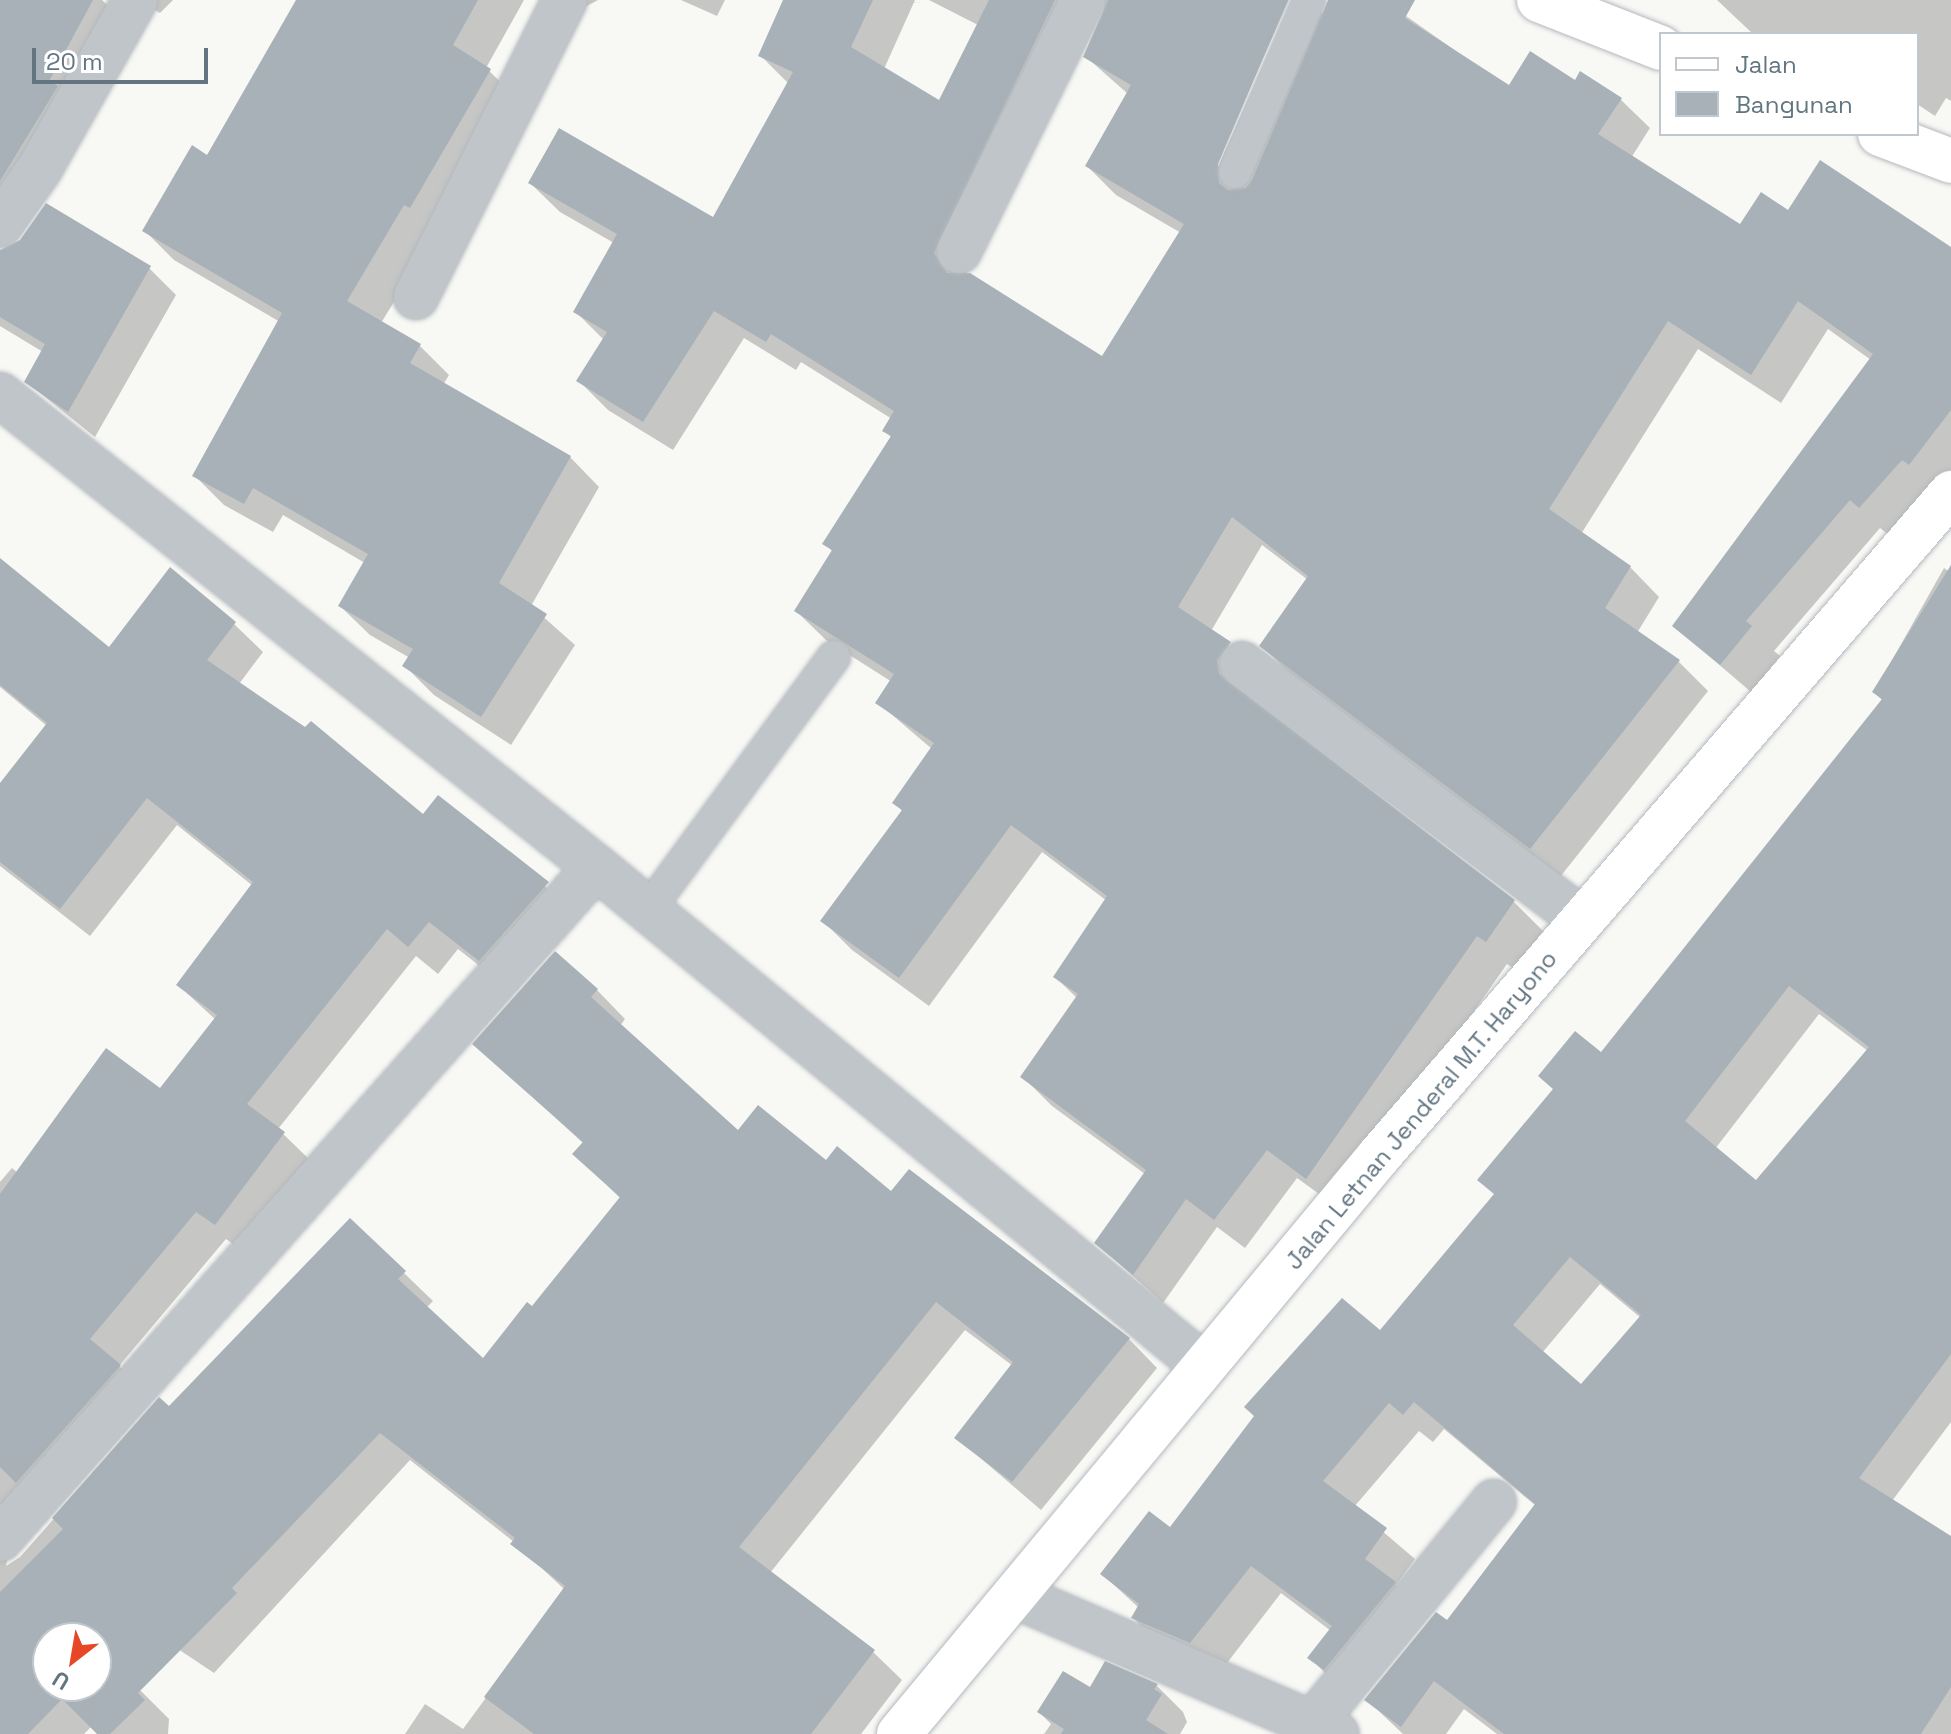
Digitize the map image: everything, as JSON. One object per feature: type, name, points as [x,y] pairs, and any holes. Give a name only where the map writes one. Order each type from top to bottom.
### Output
[{"type":"main road","points":[[1539,0],[1659,47]]},
{"type":"main road","points":[[1885,136],[1951,161]]},
{"type":"main road","name":"Jalan Letnan Jenderal M.T. Haryono","points":[[899,1734],[1204,1366],[1951,493]]},
{"type":"street","points":[[0,225],[40,168],[135,0]]},
{"type":"street","points":[[416,297],[565,0]]},
{"type":"street","points":[[959,251],[1083,0]]},
{"type":"street","points":[[0,395],[596,867],[1204,1366]]},
{"type":"street","points":[[1242,664],[1583,920]]},
{"type":"street","points":[[0,1539],[596,867]]},
{"type":"street","points":[[1016,1596],[1324,1729],[1494,1502]]},
{"type":"lane","points":[[1235,172],[1309,0]]},
{"type":"lane","points":[[648,910],[834,657]]},
{"type":"building","points":[[0,0],[93,0],[49,81],[58,86],[0,181]]},
{"type":"building","points":[[296,0],[478,0],[453,45],[491,69],[410,208],[404,205],[347,301],[421,344],[410,363],[571,456],[499,583],[547,614],[481,717],[402,666],[413,649],[338,606],[368,554],[253,488],[244,504],[192,476],[282,313],[142,231],[192,145],[207,155]]},
{"type":"building","points":[[783,0],[873,0],[851,47],[939,100],[989,0],[1055,0],[934,253],[947,273],[970,273],[1102,356],[1184,224],[1085,166],[1131,85],[1083,57],[1108,0],[1288,0],[1218,164],[1219,183],[1228,190],[1246,188],[1252,180],[1328,0],[1415,0],[1405,18],[1509,85],[1530,51],[1575,80],[1580,71],[1622,98],[1598,134],[1740,224],[1761,192],[1788,210],[1820,160],[1951,247],[1951,410],[1909,465],[1902,460],[1859,508],[1850,500],[1746,621],[1752,626],[1720,665],[1672,626],[1873,354],[1798,301],[1751,375],[1668,321],[1549,509],[1631,566],[1605,608],[1680,660],[1530,849],[1259,646],[1308,576],[1232,517],[1178,607],[1231,642],[1217,660],[1219,674],[1515,900],[1486,942],[1477,936],[1306,1179],[1267,1150],[1214,1220],[1186,1199],[1133,1275],[1094,1243],[1146,1170],[1020,1077],[1078,994],[1053,977],[1107,896],[1011,825],[899,978],[820,921],[902,810],[892,803],[934,743],[875,703],[894,674],[794,611],[832,550],[822,544],[891,436],[882,431],[894,411],[771,334],[766,342],[714,311],[643,422],[576,381],[607,332],[573,312],[617,234],[528,183],[559,128],[713,217],[793,72],[758,56]]},
{"type":"building","points":[[46,203],[151,266],[68,412],[24,382],[45,344],[0,317],[0,250],[20,240]]},
{"type":"building","points":[[0,558],[109,647],[170,567],[236,622],[207,660],[305,727],[311,721],[423,814],[438,795],[549,882],[479,961],[429,922],[408,947],[387,929],[247,1104],[285,1132],[215,1225],[196,1212],[90,1339],[121,1365],[16,1483],[0,1467],[0,1194],[106,1048],[160,1088],[217,1015],[176,985],[253,882],[147,798],[60,909],[0,862],[0,783],[47,723],[0,685]]},
{"type":"building","points":[[1951,565],[1951,1354],[1859,1478],[1951,1536],[1951,1687],[1921,1734],[1504,1734],[1434,1681],[1401,1727],[1364,1700],[1436,1612],[1447,1620],[1535,1504],[1414,1402],[1403,1415],[1389,1403],[1323,1481],[1387,1528],[1365,1559],[1396,1582],[1324,1670],[1307,1658],[1332,1626],[1251,1566],[1190,1643],[1131,1618],[1139,1604],[1100,1574],[1149,1511],[1170,1527],[1254,1416],[1244,1407],[1342,1298],[1380,1330],[1494,1194],[1477,1180],[1553,1089],[1538,1076],[1575,1031],[1601,1052],[1882,699],[1872,692]],"holes":[[[1789,986],[1869,1047],[1756,1180],[1685,1121]],[[1570,1257],[1641,1315],[1581,1384],[1513,1325]]]},
{"type":"building","points":[[555,951],[598,989],[591,997],[738,1130],[758,1105],[826,1160],[837,1146],[891,1191],[909,1169],[1130,1338],[1012,1482],[954,1438],[1013,1362],[936,1302],[739,1547],[875,1650],[811,1734],[534,1734],[484,1697],[565,1586],[510,1544],[515,1538],[380,1433],[232,1588],[237,1593],[138,1693],[145,1700],[110,1734],[97,1734],[65,1702],[112,1702],[112,1622],[32,1622],[32,1702],[59,1702],[28,1734],[0,1734],[0,1592],[63,1529],[52,1518],[159,1397],[169,1406],[350,1218],[406,1271],[398,1279],[483,1358],[527,1302],[532,1306],[620,1197],[572,1154],[583,1142],[472,1044]]},
{"type":"building","points":[[1105,1661],[1158,1684],[1154,1689],[1162,1694],[1146,1720],[1168,1734],[1061,1734],[1064,1729],[1037,1712],[1063,1671],[1090,1687]]}]
